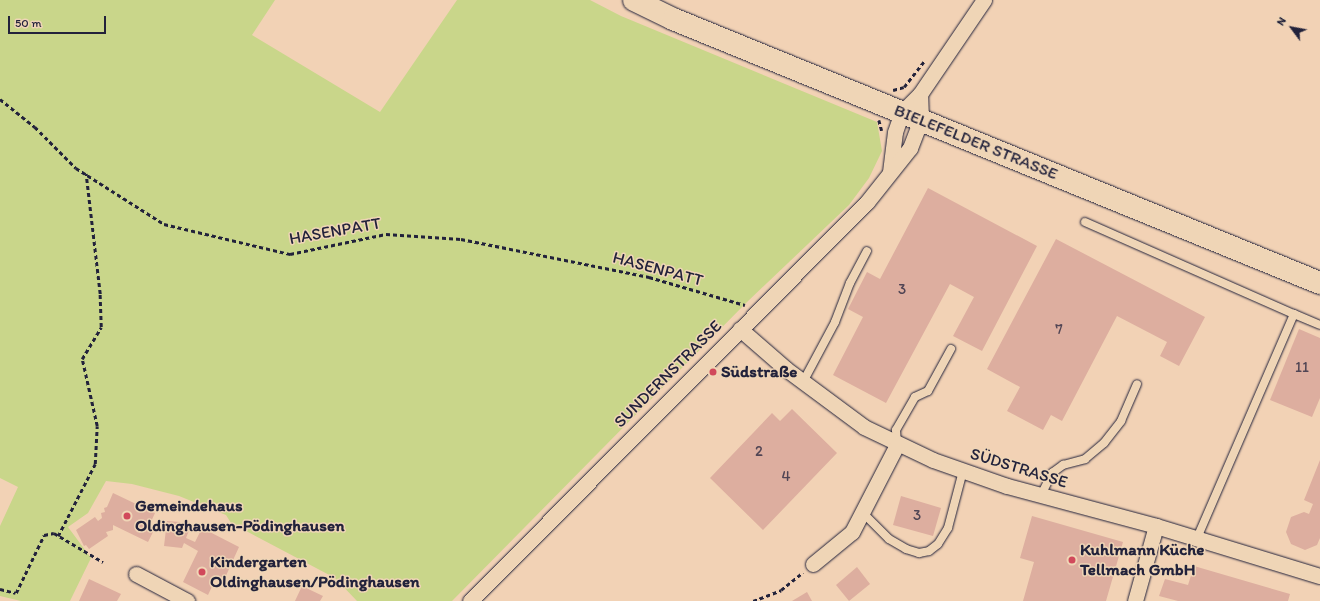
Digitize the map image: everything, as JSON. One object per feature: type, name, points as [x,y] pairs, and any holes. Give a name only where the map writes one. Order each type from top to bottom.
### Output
[{"type":"main road","name":"BIELEFELDER STRASSE","points":[[634,0],[903,113],[1320,283]]},
{"type":"street","points":[[890,172],[895,132],[903,113],[920,94],[984,0]]},
{"type":"street","name":"SUNDERNSTRASSE","points":[[470,601],[867,202],[910,148],[903,113]]},
{"type":"street","name":"SÜDSTRASSE","points":[[740,329],[803,382],[864,427],[897,445],[963,471],[1041,495],[1197,538],[1320,576]]},
{"type":"street","points":[[813,564],[852,532],[897,445]]},
{"type":"street","points":[[1135,601],[1156,526]]},
{"type":"street","points":[[136,574],[187,601]]},
{"type":"lane","points":[[1084,222],[1320,325]]},
{"type":"lane","points":[[803,382],[835,322],[850,283],[867,251]]},
{"type":"lane","points":[[1197,538],[1294,314]]},
{"type":"lane","points":[[897,445],[896,430],[915,397],[928,391],[951,349]]},
{"type":"lane","points":[[1041,495],[1052,473],[1063,465],[1085,459],[1104,443],[1121,421],[1137,384]]},
{"type":"lane","points":[[862,512],[889,539],[906,550],[919,553],[929,551],[938,544],[948,528],[963,471]]},
{"type":"path","points":[[883,134],[878,122],[903,113],[893,90],[904,87],[927,57]]},
{"type":"path","name":"HASENPATT","points":[[0,99],[86,174],[164,224],[290,254],[386,234],[461,239],[649,277],[751,307],[758,312]]},
{"type":"path","points":[[58,536],[95,464],[97,426],[82,359],[101,327],[100,294],[86,174]]},
{"type":"path","points":[[0,589],[16,593],[44,535],[54,533],[103,562]]},
{"type":"path","points":[[753,601],[781,590],[813,564]]},
{"type":"green space","points":[[0,0],[275,0],[252,35],[380,112],[457,0],[590,0],[621,16],[877,122],[882,151],[869,178],[849,205],[746,303],[452,601],[357,601],[335,578],[231,523],[226,515],[179,496],[132,484],[106,481],[88,513],[68,527],[91,558],[70,601],[21,601],[0,596],[0,526],[18,487],[0,478]]},
{"type":"building","points":[[928,188],[1037,246],[982,351],[953,336],[974,297],[950,284],[886,403],[833,375],[863,317],[848,309],[867,272],[880,279]]},
{"type":"building","points":[[1056,239],[1205,317],[1179,366],[1160,356],[1167,342],[1117,316],[1062,421],[1051,415],[1043,430],[1007,411],[1020,387],[987,369]]},
{"type":"building","points":[[1299,329],[1320,338],[1320,398],[1312,417],[1270,400]]},
{"type":"building","points":[[792,409],[837,453],[763,530],[710,478],[772,413],[780,421]]},
{"type":"building","points":[[1320,460],[1320,538],[1317,545],[1305,550],[1291,544],[1286,532],[1291,517],[1304,512],[1309,514],[1313,504],[1304,500]]},
{"type":"building","name":"Gemeindehaus Oldinghausen-Pödinghausen","points":[[113,493],[155,513],[149,526],[155,528],[148,542],[113,525],[113,530],[106,532],[108,536],[89,549],[86,545],[84,546],[76,530],[95,517],[98,521],[102,518],[101,513],[105,512],[104,508],[107,507]]},
{"type":"building","points":[[901,496],[941,508],[933,536],[893,525]]},
{"type":"building","name":"Kuhlmann Küche Tellmach GmbH","points":[[1032,516],[1123,542],[1106,601],[1023,601],[1034,562],[1020,558]]},
{"type":"building","points":[[167,521],[180,522],[180,527],[190,528],[186,538],[195,542],[202,528],[239,547],[224,580],[217,576],[208,595],[183,582],[198,551],[184,543],[182,548],[164,546]]},
{"type":"building","points":[[1194,566],[1290,594],[1288,601],[1178,601],[1159,596],[1165,579],[1188,585]]},
{"type":"building","points":[[857,567],[870,584],[849,601],[836,585]]},
{"type":"building","points":[[89,579],[121,594],[117,601],[79,601]]},
{"type":"building","points":[[302,586],[323,596],[320,601],[295,601]]},
{"type":"building","points":[[807,592],[812,601],[792,601]]},
{"type":"place","name":"Südstraße","points":[[713,372]]},
{"type":"place","name":"Gemeindehaus Oldinghausen-Pödinghausen","points":[[127,516]]},
{"type":"place","name":"Kuhlmann Küche Tellmach GmbH","points":[[1072,560]]},
{"type":"place","name":"Kindergarten Oldinghausen/Pödinghausen","points":[[202,572]]}]
